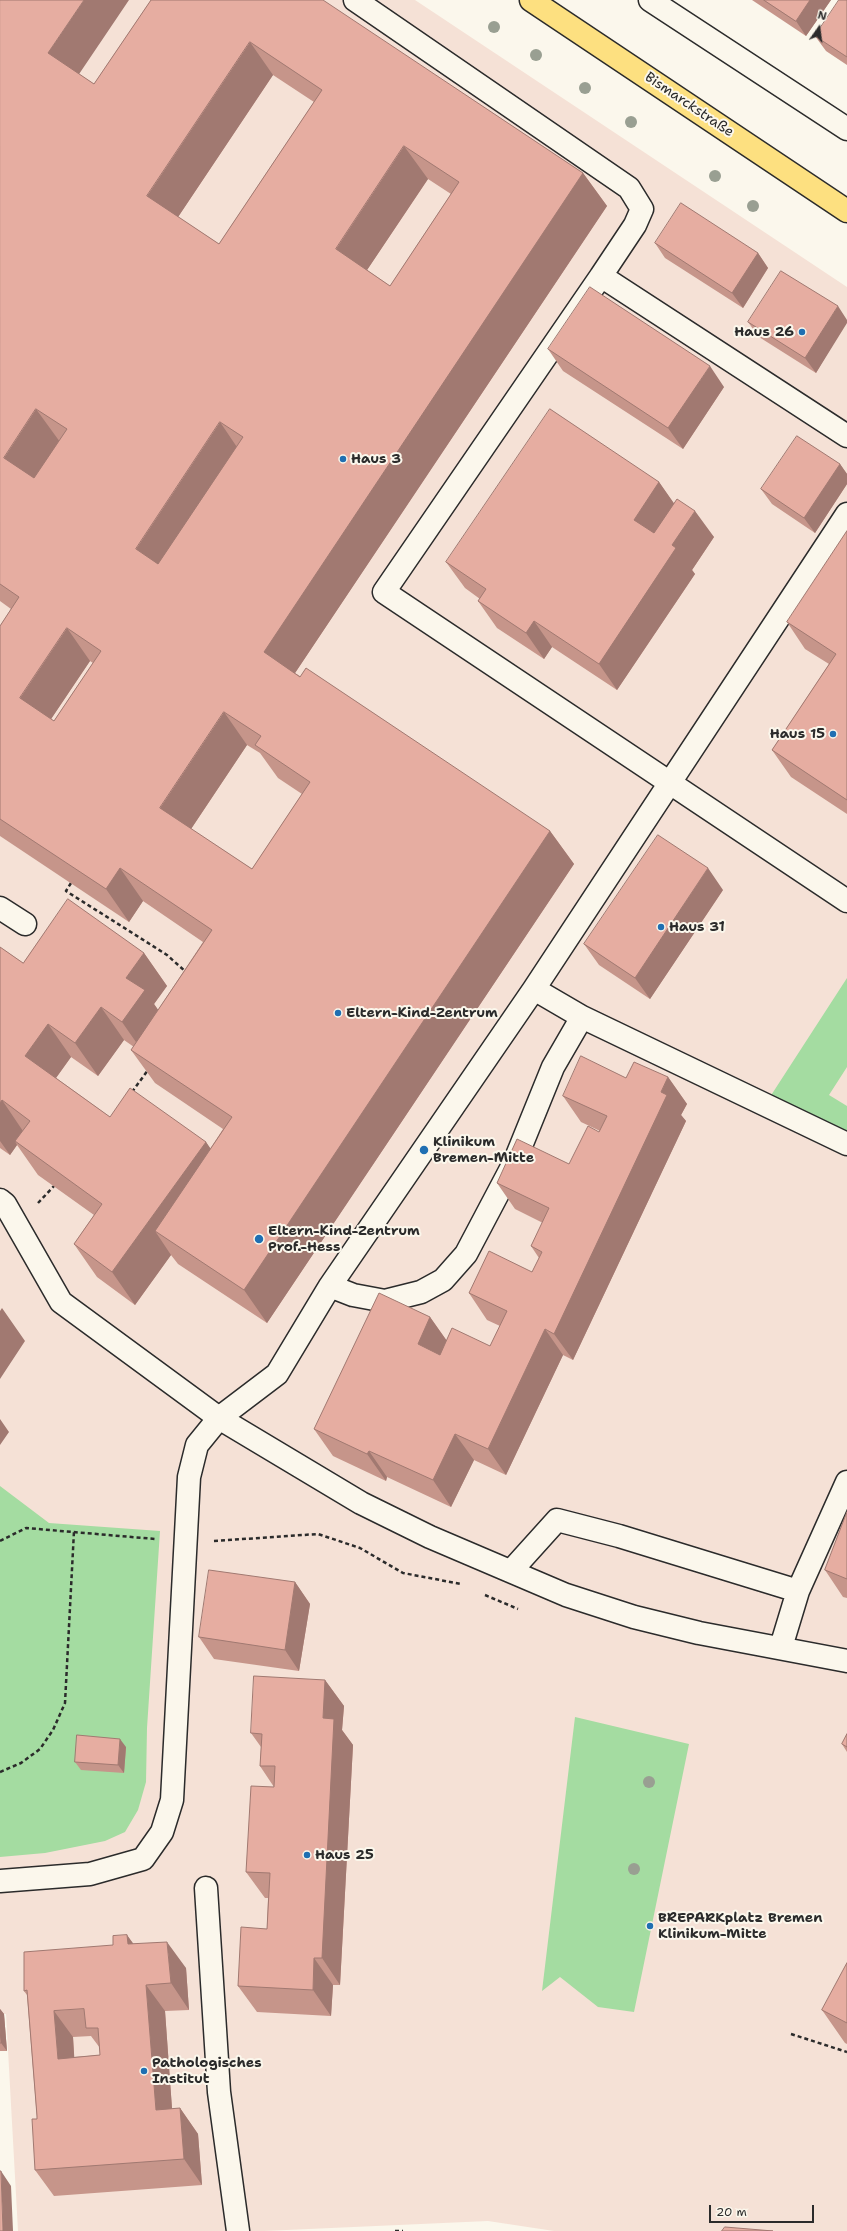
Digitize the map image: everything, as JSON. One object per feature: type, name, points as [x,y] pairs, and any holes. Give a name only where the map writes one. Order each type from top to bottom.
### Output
[{"type":"main road","name":"Bismarckstraße","points":[[531,0],[847,211]]},
{"type":"street","points":[[355,0],[629,188],[642,209],[635,226],[384,592],[847,901]]},
{"type":"street","points":[[650,0],[847,128]]},
{"type":"street","points":[[601,276],[847,436]]},
{"type":"street","points":[[0,1881],[90,1874],[143,1859],[162,1832],[172,1800],[189,1477],[197,1445],[218,1418],[277,1374],[330,1286],[534,989],[847,514]]},
{"type":"street","points":[[0,908],[25,924]]},
{"type":"street","points":[[534,989],[582,1017],[847,1144]]},
{"type":"street","points":[[330,1286],[353,1295],[385,1301],[422,1292],[443,1280],[466,1254],[514,1163],[553,1067],[582,1017]]},
{"type":"street","points":[[0,1200],[5,1204],[61,1302],[218,1418],[361,1503],[430,1537],[566,1595],[634,1617],[699,1634],[781,1647],[847,1661]]},
{"type":"street","points":[[781,1647],[798,1591],[847,1482]]},
{"type":"street","points":[[511,1571],[557,1520],[619,1536],[798,1591]]},
{"type":"street","points":[[206,1888],[219,2092],[238,2231]]},
{"type":"path","points":[[70,883],[66,891],[167,955],[190,975]]},
{"type":"path","points":[[130,1094],[153,1064]]},
{"type":"path","points":[[17,1225],[55,1184]]},
{"type":"path","points":[[0,1541],[26,1528],[186,1542]]},
{"type":"path","points":[[0,1772],[21,1763],[40,1749],[53,1730],[65,1703],[74,1531]]},
{"type":"path","points":[[790,2034],[847,2052]]},
{"type":"path","points":[[395,2231],[403,2231]]},
{"type":"shaded area","name":"Klinikum Bremen-Mitte","points":[[0,0],[415,0],[847,287],[847,2231],[554,2231],[488,2221],[264,2231],[18,2231],[6,2014],[0,2014]]},
{"type":"green space","points":[[847,978],[847,1067],[829,1095],[847,1106],[847,1136],[768,1100]]},
{"type":"green space","points":[[0,1486],[49,1523],[160,1531],[147,1728],[146,1782],[138,1810],[125,1832],[105,1841],[45,1853],[0,1857]]},
{"type":"green space","points":[[575,1717],[689,1744],[634,2012],[598,2007],[560,1977],[542,1991]]},
{"type":"building","name":"Haus 3","points":[[0,0],[84,0],[48,53],[94,84],[151,0],[323,0],[583,173],[264,652],[300,677],[306,668],[550,831],[244,1290],[155,1231],[232,1117],[131,1050],[212,930],[120,868],[106,889],[0,819],[0,626],[19,597],[0,584]],"holes":[[[250,42],[322,90],[219,244],[147,196]],[[404,146],[459,182],[390,286],[336,249]],[[36,409],[67,429],[34,478],[4,458]],[[220,422],[243,437],[158,564],[136,549]],[[67,628],[101,651],[54,721],[20,698]],[[224,712],[261,736],[255,745],[310,782],[252,869],[160,808]]]},
{"type":"building","points":[[764,0],[810,0],[796,21]]},
{"type":"building","points":[[839,0],[847,0],[847,57],[815,36]]},
{"type":"building","points":[[681,203],[758,253],[732,293],[655,243]]},
{"type":"building","name":"Haus 26","points":[[781,271],[838,306],[805,358],[748,322]]},
{"type":"building","points":[[590,287],[710,366],[668,428],[548,349]]},
{"type":"building","points":[[550,409],[659,482],[634,520],[654,533],[677,499],[695,511],[672,545],[676,548],[599,664],[534,621],[526,633],[478,601],[486,589],[446,562]]},
{"type":"building","points":[[797,436],[840,464],[804,518],[761,489]]},
{"type":"building","points":[[847,531],[847,800],[772,750],[836,654],[787,622]]},
{"type":"building","points":[[658,835],[708,868],[635,978],[584,944]]},
{"type":"building","points":[[68,899],[144,953],[126,978],[145,990],[122,1022],[101,1007],[75,1043],[48,1024],[25,1056],[110,1117],[130,1088],[206,1142],[112,1272],[74,1244],[102,1204],[15,1141],[30,1121],[2,1100],[0,1103],[0,947],[23,963]]},
{"type":"building","points":[[581,1056],[626,1078],[634,1062],[668,1077],[661,1092],[667,1095],[554,1334],[545,1329],[488,1449],[455,1434],[433,1480],[369,1451],[367,1454],[314,1429],[379,1293],[430,1317],[418,1344],[440,1355],[452,1328],[490,1346],[507,1311],[469,1293],[489,1251],[532,1272],[542,1252],[531,1246],[549,1208],[497,1183],[517,1139],[569,1164],[588,1126],[599,1132],[607,1116],[563,1096]]},
{"type":"building","points":[[847,1512],[847,1579],[825,1570]]},
{"type":"building","points":[[209,1570],[295,1582],[285,1650],[199,1637]]},
{"type":"building","name":"Haus 25","points":[[254,1676],[325,1680],[323,1718],[334,1719],[322,1958],[314,1958],[313,1990],[238,1986],[241,1927],[267,1929],[270,1873],[246,1872],[251,1786],[274,1787],[275,1766],[260,1766],[262,1734],[251,1733]]},
{"type":"building","points":[[847,1734],[847,1747],[842,1744]]},
{"type":"building","points":[[77,1735],[120,1739],[118,1765],[75,1762]]},
{"type":"building","name":"Pathologisches Institut","points":[[127,1935],[128,1944],[167,1942],[171,1983],[146,1985],[156,2110],[180,2108],[184,2159],[35,2170],[32,2119],[37,2119],[37,2116],[27,1990],[24,1991],[24,1952],[113,1945],[113,1936]],"holes":[[[84,2009],[86,2028],[98,2028],[100,2055],[58,2059],[54,2011]]]},
{"type":"building","points":[[847,1963],[847,2023],[822,2010]]},
{"type":"building","points":[[1,2171],[3,2231],[0,2231]]},
{"type":"building","points":[[725,2227],[773,2231],[722,2231]]},
{"type":"place","name":"Haus 26","points":[[802,332]]},
{"type":"place","name":"Haus 3","points":[[343,459]]},
{"type":"place","name":"Haus 15","points":[[833,734]]},
{"type":"place","name":"Haus 31","points":[[661,927]]},
{"type":"place","name":"Eltern-Kind-Zentrum","points":[[338,1013]]},
{"type":"place","name":"Klinikum Bremen-Mitte","points":[[424,1150]]},
{"type":"place","name":"Eltern-Kind-Zentrum Prof.-Hess","points":[[259,1239]]},
{"type":"place","name":"Haus 25","points":[[307,1855]]},
{"type":"place","name":"BREPARKplatz Bremen Klinikum-Mitte","points":[[650,1926]]},
{"type":"place","name":"Pathologisches Institut","points":[[144,2071]]}]
